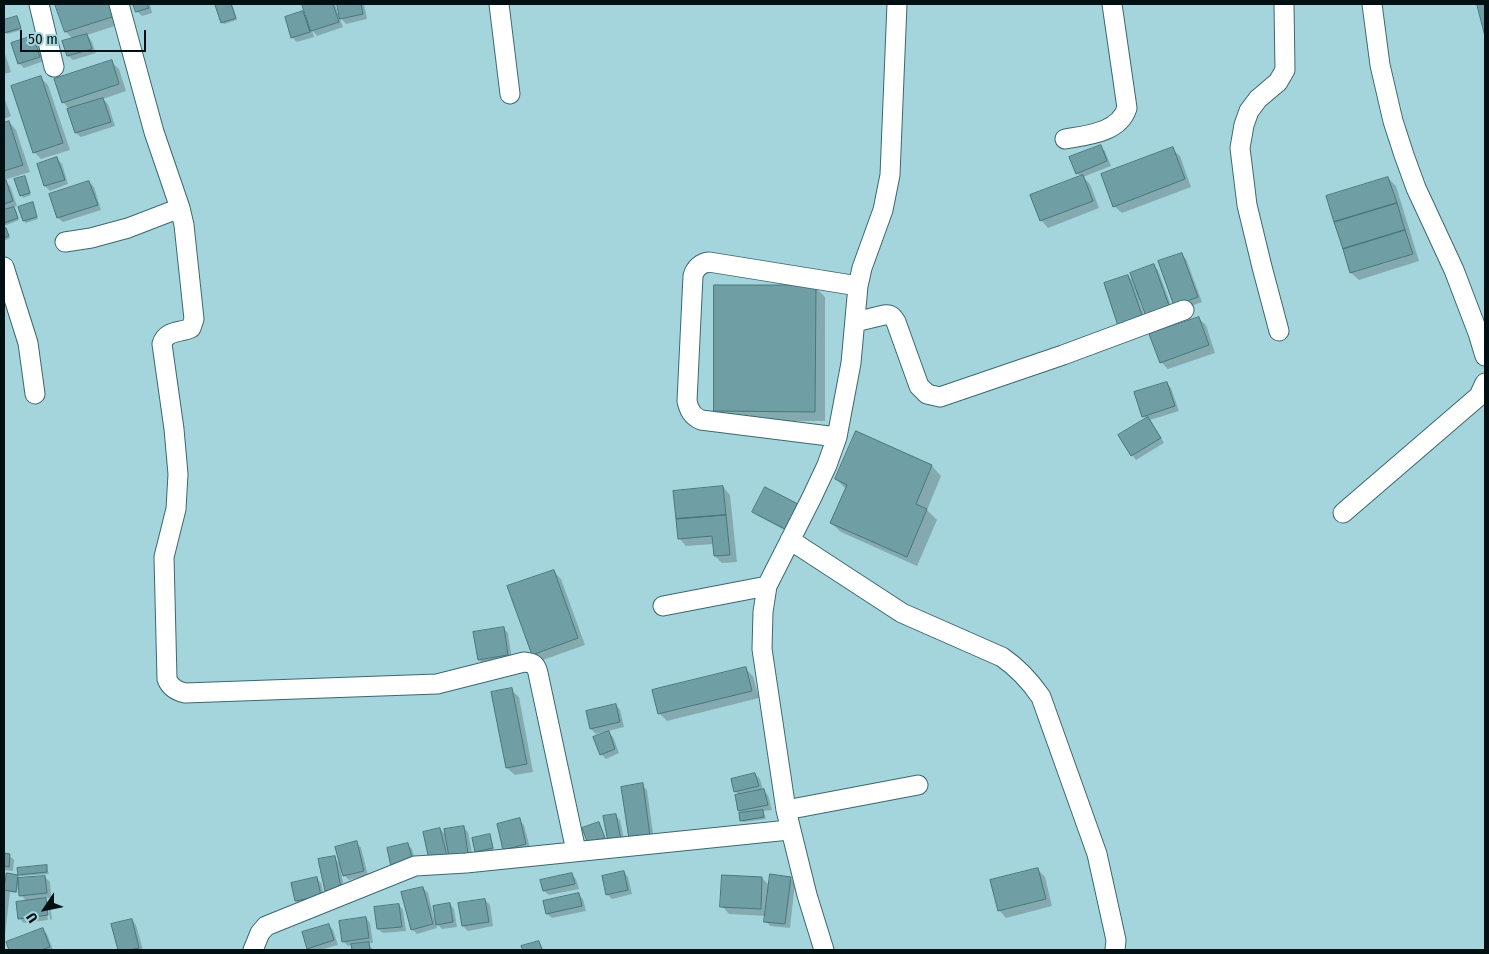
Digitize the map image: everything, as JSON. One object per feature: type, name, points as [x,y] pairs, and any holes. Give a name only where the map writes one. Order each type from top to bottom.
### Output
[{"type":"street","points":[[39,4],[54,67]]},
{"type":"street","points":[[119,4],[154,132],[180,208],[184,225],[194,319],[191,328],[169,334],[165,337],[162,344],[174,429],[178,474],[176,509],[164,557],[167,679],[169,684],[178,691],[185,693],[437,684],[524,662],[533,663],[536,665],[538,673],[576,850]]},
{"type":"street","points":[[499,4],[510,94]]},
{"type":"street","points":[[824,950],[786,810],[762,649],[763,612],[767,586],[827,465],[837,437],[847,389],[858,286],[862,268],[883,210],[890,175],[898,4]]},
{"type":"street","points":[[1065,139],[1090,135],[1108,129],[1116,124],[1126,113],[1127,108],[1112,4]]},
{"type":"street","points":[[1279,331],[1247,205],[1240,148],[1244,124],[1249,111],[1258,99],[1278,82],[1285,70],[1284,4]]},
{"type":"street","points":[[1372,4],[1380,66],[1393,121],[1416,188],[1454,270],[1485,356]]},
{"type":"street","points":[[65,242],[91,238],[128,228],[180,208]]},
{"type":"street","points":[[837,437],[701,420],[692,415],[687,401],[692,276],[699,266],[709,262],[858,286]]},
{"type":"street","points":[[4,267],[28,343],[35,394]]},
{"type":"street","points":[[855,322],[889,314],[896,322],[919,386],[927,394],[940,397],[1063,355],[1184,310]]},
{"type":"street","points":[[1343,512],[1479,396],[1485,383]]},
{"type":"street","points":[[790,540],[902,613],[1002,657],[1015,666],[1030,682],[1041,697],[1097,854],[1116,940],[1115,950]]},
{"type":"street","points":[[663,606],[767,586]]},
{"type":"street","points":[[786,810],[918,785]]},
{"type":"street","points":[[253,950],[260,933],[266,926],[415,866],[466,863],[576,850],[790,830]]},
{"type":"building","points":[[55,4],[111,4],[115,16],[65,32]]},
{"type":"building","points":[[133,4],[147,4],[149,8],[136,12]]},
{"type":"building","points":[[231,4],[236,18],[221,23],[215,5]]},
{"type":"building","points":[[302,4],[333,4],[339,22],[311,31]]},
{"type":"building","points":[[337,4],[361,4],[363,14],[340,19]]},
{"type":"building","points":[[1477,4],[1485,4],[1485,36]]},
{"type":"building","points":[[303,11],[310,32],[291,38],[285,17]]},
{"type":"building","points":[[17,16],[21,28],[4,33],[4,20]]},
{"type":"building","points":[[87,34],[92,49],[67,56],[62,41]]},
{"type":"building","points":[[33,36],[40,57],[18,64],[11,43]]},
{"type":"building","points":[[112,60],[119,84],[62,103],[54,79]]},
{"type":"building","points":[[41,76],[63,143],[33,153],[11,86]]},
{"type":"building","points":[[103,98],[111,122],[75,133],[67,109]]},
{"type":"building","points":[[9,121],[23,165],[4,171],[4,123]]},
{"type":"building","points":[[1101,145],[1107,161],[1076,174],[1069,157]]},
{"type":"building","points":[[1173,147],[1185,179],[1113,207],[1101,174]]},
{"type":"building","points":[[57,157],[65,180],[44,186],[37,164]]},
{"type":"building","points":[[1083,175],[1093,201],[1040,221],[1030,195]]},
{"type":"building","points":[[25,176],[30,193],[20,196],[14,179]]},
{"type":"building","points":[[1388,177],[1397,203],[1334,222],[1326,196]]},
{"type":"building","points":[[6,180],[13,201],[4,204],[4,181]]},
{"type":"building","points":[[89,181],[98,205],[57,218],[49,194]]},
{"type":"building","points":[[33,202],[37,217],[23,221],[18,207]]},
{"type":"building","points":[[1397,203],[1405,230],[1343,249],[1334,222]]},
{"type":"building","points":[[14,207],[18,218],[4,223],[4,210]]},
{"type":"building","points":[[6,228],[9,236],[4,238],[4,229]]},
{"type":"building","points":[[1405,230],[1413,254],[1350,273],[1343,249]]},
{"type":"building","points":[[1182,253],[1198,297],[1174,306],[1158,261]]},
{"type":"building","points":[[1154,264],[1171,311],[1147,319],[1130,273]]},
{"type":"building","points":[[1128,275],[1144,321],[1119,329],[1104,283]]},
{"type":"building","points":[[714,285],[816,285],[815,412],[714,411]]},
{"type":"building","points":[[1199,317],[1209,345],[1160,363],[1149,334]]},
{"type":"building","points":[[1167,382],[1175,406],[1142,417],[1134,392]]},
{"type":"building","points":[[1148,417],[1161,438],[1131,456],[1118,435]]},
{"type":"building","points":[[856,431],[932,465],[916,504],[927,509],[907,557],[830,523],[847,485],[835,479]]},
{"type":"building","points":[[723,486],[726,515],[676,519],[673,491]]},
{"type":"building","points":[[765,487],[798,504],[785,529],[752,512]]},
{"type":"building","points":[[726,515],[730,555],[714,556],[712,536],[678,539],[676,519]]},
{"type":"building","points":[[554,570],[578,638],[532,655],[507,586]]},
{"type":"building","points":[[504,627],[508,655],[478,660],[473,632]]},
{"type":"building","points":[[746,667],[752,691],[658,714],[652,690]]},
{"type":"building","points":[[512,688],[527,764],[506,768],[491,692]]},
{"type":"building","points":[[616,704],[620,722],[590,729],[586,711]]},
{"type":"building","points":[[609,731],[615,749],[600,755],[593,737]]},
{"type":"building","points":[[755,773],[759,786],[734,792],[731,779]]},
{"type":"building","points":[[643,783],[650,836],[629,839],[621,787]]},
{"type":"building","points":[[764,789],[768,805],[738,811],[735,795]]},
{"type":"building","points":[[763,810],[764,817],[740,821],[739,813]]},
{"type":"building","points":[[616,814],[622,845],[609,847],[603,816]]},
{"type":"building","points":[[520,818],[526,844],[503,850],[497,824]]},
{"type":"building","points":[[599,822],[605,838],[588,844],[582,828]]},
{"type":"building","points":[[464,826],[468,854],[449,857],[444,829]]},
{"type":"building","points":[[440,828],[447,856],[429,860],[423,832]]},
{"type":"building","points":[[490,834],[493,848],[475,852],[472,838]]},
{"type":"building","points":[[357,841],[364,871],[343,876],[335,847]]},
{"type":"building","points":[[408,843],[414,865],[392,871],[387,848]]},
{"type":"building","points":[[4,853],[10,854],[9,867],[4,866]]},
{"type":"building","points":[[335,856],[341,888],[325,891],[318,859]]},
{"type":"building","points":[[47,865],[47,872],[18,875],[17,868]]},
{"type":"building","points":[[1038,868],[1046,899],[998,911],[990,880]]},
{"type":"building","points":[[624,871],[628,890],[606,895],[602,876]]},
{"type":"building","points":[[7,873],[18,875],[16,892],[4,890]]},
{"type":"building","points":[[572,873],[575,884],[543,891],[540,880]]},
{"type":"building","points":[[770,874],[791,877],[785,924],[764,922]]},
{"type":"building","points":[[722,875],[762,877],[761,909],[720,907]]},
{"type":"building","points":[[45,876],[47,893],[19,896],[18,878]]},
{"type":"building","points":[[317,877],[321,896],[295,901],[291,883]]},
{"type":"building","points":[[423,887],[433,924],[411,930],[401,892]]},
{"type":"building","points":[[579,893],[582,906],[546,914],[543,901]]},
{"type":"building","points":[[46,898],[48,915],[18,919],[16,902]]},
{"type":"building","points":[[485,899],[489,922],[462,926],[458,903]]},
{"type":"building","points":[[450,903],[453,922],[436,925],[433,906]]},
{"type":"building","points":[[399,904],[402,927],[377,929],[374,907]]},
{"type":"building","points":[[366,917],[369,938],[342,942],[339,921]]},
{"type":"building","points":[[132,919],[139,948],[118,950],[111,924]]},
{"type":"building","points":[[329,924],[334,940],[307,949],[302,932]]},
{"type":"building","points":[[43,928],[50,947],[41,950],[9,950],[6,942]]},
{"type":"building","points":[[539,941],[542,950],[523,950],[521,946]]},
{"type":"building","points":[[369,942],[370,950],[352,950],[351,944]]}]
